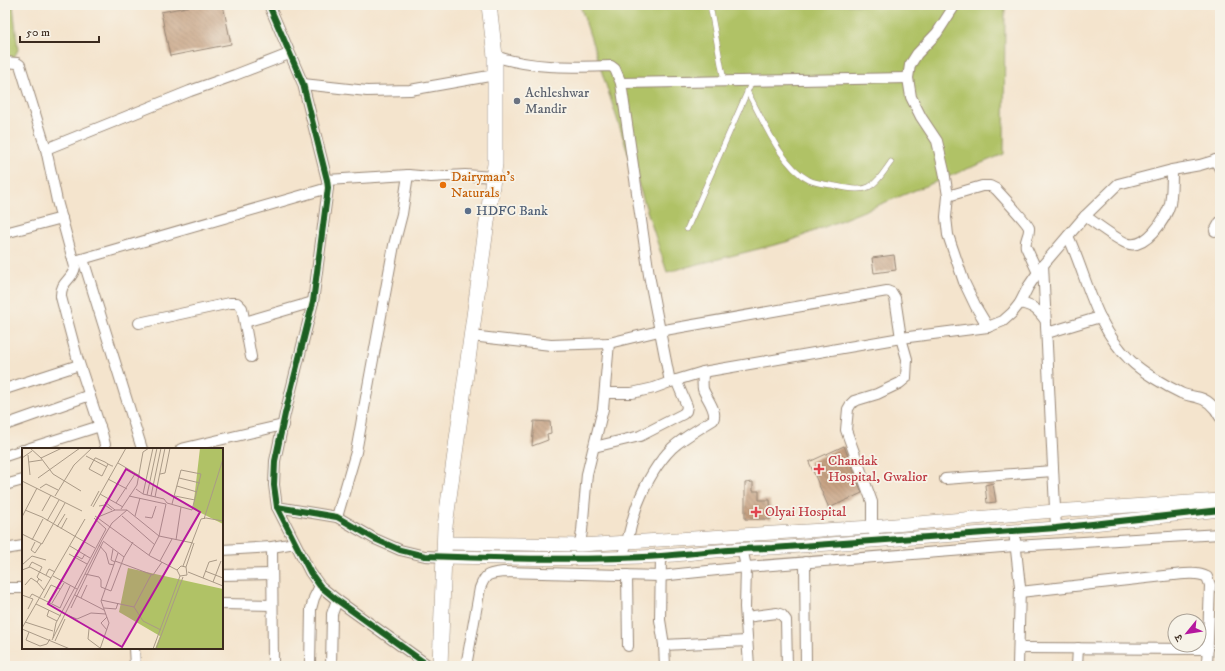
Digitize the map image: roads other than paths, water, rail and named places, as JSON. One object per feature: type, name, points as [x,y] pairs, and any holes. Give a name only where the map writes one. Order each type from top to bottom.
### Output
[{"type":"main road","points":[[440,666],[445,526],[494,164],[495,56],[489,5]]},
{"type":"street","points":[[269,5],[303,84],[327,184],[313,302],[275,461],[274,484],[277,508],[310,572],[320,586],[337,600],[429,666]]},
{"type":"street","points":[[955,5],[937,33],[917,54],[910,65],[908,78],[911,97],[921,118],[936,141],[944,171],[948,196],[946,217],[948,235],[964,282],[988,327]]},
{"type":"street","points":[[46,149],[190,90],[235,75],[289,54]]},
{"type":"street","points":[[495,56],[506,60],[545,66],[611,66],[615,69],[621,83],[649,275],[659,331],[673,381],[687,406],[686,411],[683,414],[640,436],[594,447]]},
{"type":"street","points":[[5,62],[17,63],[20,65],[46,149],[62,218],[79,260],[142,448]]},
{"type":"street","points":[[303,84],[367,91],[410,90],[494,75]]},
{"type":"street","points":[[621,83],[908,78]]},
{"type":"street","points":[[605,393],[632,393],[654,388],[703,372],[901,338],[988,327],[1003,321],[1020,303],[1028,286],[1040,269],[1085,216],[1118,184],[1172,170],[1218,163]]},
{"type":"street","points":[[1085,216],[1127,244],[1137,244],[1147,239],[1166,216],[1170,203],[1172,170]]},
{"type":"street","points":[[79,260],[327,184],[408,175],[431,177],[465,175],[493,177]]},
{"type":"street","points":[[338,517],[356,452],[394,245],[402,214],[408,175]]},
{"type":"street","points":[[948,196],[982,186],[990,186],[996,189],[1027,224],[1029,232],[1025,242],[1026,247],[1040,269],[1046,322],[1056,528]]},
{"type":"street","points":[[5,233],[62,218]]},
{"type":"street","points":[[1068,236],[1095,306],[1117,347],[1131,361],[1168,386],[1183,394],[1198,397],[1209,402],[1220,417]]},
{"type":"street","points":[[79,260],[74,273],[63,284],[60,291],[79,365],[100,426],[106,448]]},
{"type":"street","points":[[471,336],[551,345],[609,342],[659,331],[887,291],[892,293],[895,298],[901,338],[907,359],[906,378],[900,383],[877,394],[854,401],[848,409],[846,430],[872,502],[872,527],[876,541]]},
{"type":"street","points":[[245,322],[313,302]]},
{"type":"street","points":[[139,323],[230,303],[237,303],[242,308],[251,356]]},
{"type":"street","points":[[1020,303],[1030,305],[1038,311],[1046,322]]},
{"type":"street","points":[[1047,333],[1100,317]]},
{"type":"street","points":[[580,545],[588,474],[601,424],[609,342]]},
{"type":"street","points":[[5,388],[79,365]]},
{"type":"street","points":[[622,557],[628,542],[634,517],[649,478],[672,449],[713,420],[715,417],[702,387],[703,372]]},
{"type":"street","points":[[5,425],[90,395]]},
{"type":"street","points":[[185,448],[283,425]]},
{"type":"street","points":[[30,448],[100,426]]},
{"type":"street","points":[[5,456],[22,450]]},
{"type":"street","points":[[945,479],[1053,471]]},
{"type":"street","points":[[5,485],[22,480]]},
{"type":"street","points":[[277,508],[338,517],[375,539],[400,550],[424,556],[444,550],[580,545],[872,527],[1055,511],[1220,500]]},
{"type":"street","points":[[444,550],[579,559],[660,556],[742,548],[773,548],[1056,528],[1220,510]]},
{"type":"street","points":[[1014,531],[1020,592],[1018,666]]},
{"type":"street","points":[[466,666],[480,588],[484,579],[489,574],[503,572],[660,576],[805,562],[1015,546],[1220,534]]},
{"type":"street","points":[[223,550],[295,543]]},
{"type":"street","points":[[5,549],[22,546]]},
{"type":"street","points":[[272,546],[273,666]]},
{"type":"street","points":[[742,548],[746,567],[746,617],[749,666]]},
{"type":"street","points":[[660,556],[660,620],[664,645],[665,666]]},
{"type":"street","points":[[805,562],[806,666]]},
{"type":"street","points":[[223,575],[272,574]]},
{"type":"street","points":[[1020,592],[1166,575],[1202,574],[1207,577],[1210,585],[1207,666]]},
{"type":"street","points":[[627,575],[628,646]]},
{"type":"street","points":[[310,666],[311,609],[314,598],[320,586]]},
{"type":"street","points":[[5,588],[22,588]]},
{"type":"street","points":[[331,666],[332,614],[337,600]]},
{"type":"street","points":[[223,604],[272,604]]},
{"type":"street","points":[[746,617],[777,613],[782,615],[786,620],[787,666]]},
{"type":"street","points":[[664,645],[747,641]]},
{"type":"street","points":[[1019,648],[1208,649]]},
{"type":"street","points":[[1077,666],[1078,648]]},
{"type":"street","points":[[134,649],[134,666]]},
{"type":"lane","points":[[710,5],[724,81]]},
{"type":"lane","points":[[687,229],[752,81]]},
{"type":"lane","points":[[748,91],[779,149],[793,168],[810,180],[854,190],[866,188],[876,183],[891,162]]},
{"type":"place","name":"Achleshwar Mandir","points":[[517,101]]},
{"type":"place","name":"Dairyman's Naturals","points":[[443,185]]},
{"type":"place","name":"HDFC Bank","points":[[468,211]]},
{"type":"place","name":"Chandak Hospital, Gwalior","points":[[819,469]]},
{"type":"place","name":"Olyai Hospital","points":[[756,512]]}]
